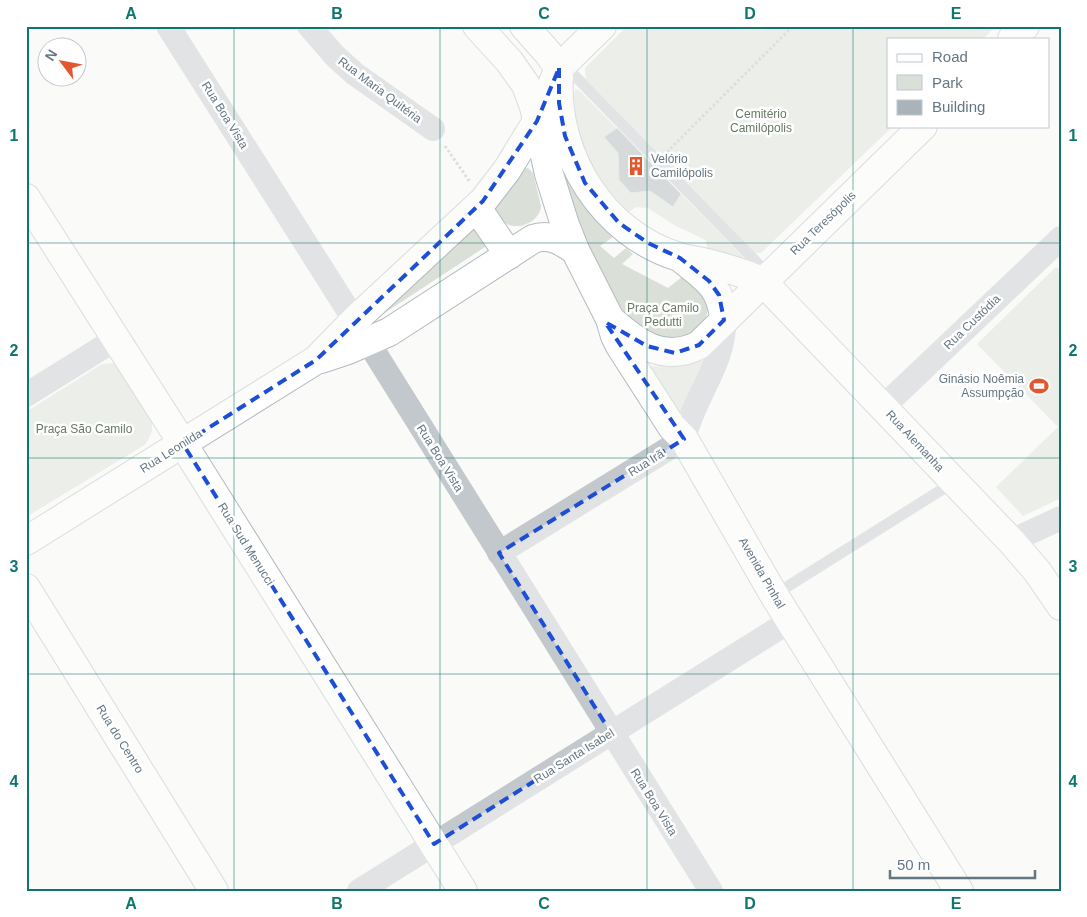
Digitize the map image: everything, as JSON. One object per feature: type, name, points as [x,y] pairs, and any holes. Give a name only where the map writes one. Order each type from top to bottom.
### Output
[{"type":"main road","points":[[477,26],[520,74],[530,95],[557,200],[575,250]]},
{"type":"main road","points":[[524,26],[559,68],[558,102],[564,136],[576,168],[595,197],[619,223],[648,243],[680,258],[766,279]]},
{"type":"main road","points":[[362,331],[480,204],[507,170],[537,121],[559,68],[602,26]]},
{"type":"main road","points":[[1013,38],[1025,26]]},
{"type":"main road","name":"Rua Teresópolis","points":[[610,319],[624,331],[648,346],[661,351],[675,353],[687,351],[699,345],[921,128]]},
{"type":"main road","name":"Rua Sud Menucci","points":[[26,198],[183,444],[463,891]]},
{"type":"main road","points":[[480,204],[509,255]]},
{"type":"main road","points":[[362,331],[389,332],[533,239],[540,237],[554,238],[575,250]]},
{"type":"main road","name":"Avenida Pinhal","points":[[575,250],[610,319],[620,346],[672,427],[684,439],[774,595],[959,891]]},
{"type":"main road","points":[[680,258],[714,287],[722,303],[724,320]]},
{"type":"main road","name":"Rua Alemanha","points":[[766,279],[1011,541],[1037,571],[1061,606]]},
{"type":"main road","name":"Rua Leonilda","points":[[26,541],[362,331]]},
{"type":"main road","name":"Rua do Centro","points":[[26,588],[214,891]]},
{"type":"street","name":"Rua Boa Vista","points":[[168,26],[362,331],[711,891]]},
{"type":"street","name":"Rua Maria Quitéria","points":[[309,26],[335,56],[355,74],[432,129]]},
{"type":"street","name":"Rua Custódia","points":[[884,407],[1061,238]]},
{"type":"street","points":[[684,439],[691,414],[720,352],[725,333],[724,320]]},
{"type":"street","points":[[26,395],[116,339]]},
{"type":"street","name":"Rua Irã","points":[[499,553],[684,439]]},
{"type":"street","points":[[1011,541],[1061,518]]},
{"type":"street","name":"Rua Santa Isabel","points":[[359,891],[790,621]]},
{"type":"lane","points":[[559,68],[575,76],[766,279]]},
{"type":"lane","points":[[774,595],[954,482]]},
{"type":"path","points":[[657,161],[793,26]]},
{"type":"path","points":[[432,129],[480,204]]},
{"type":"highlighted area","points":[[559,68],[559,103],[565,136],[585,183],[619,223],[648,243],[680,258],[709,281],[719,295],[724,320],[699,345],[675,353],[647,346],[605,322],[684,439],[499,553],[611,733],[434,844],[183,444],[316,360],[483,201],[537,121]]},
{"type":"green space","name":"Cemitério Camilópolis","points":[[627,26],[996,26],[984,38],[887,38],[887,128],[891,128],[761,253],[755,253],[586,79],[585,68]]},
{"type":"green space","points":[[575,89],[580,91],[743,257],[743,263],[708,254],[706,240],[676,226],[648,208],[636,207],[630,211],[623,210],[591,171],[577,128],[574,99]]},
{"type":"green space","points":[[528,168],[533,173],[541,206],[539,212],[536,218],[524,225],[518,226],[505,223],[498,215],[496,210],[497,204],[523,169]]},
{"type":"green space","name":"Praça Camilo Pedutti","points":[[562,171],[584,206],[613,237],[600,246],[614,258],[626,248],[633,254],[622,264],[668,288],[682,277],[695,283],[702,289],[706,295],[708,308],[707,315],[700,327],[683,338],[663,342],[632,324],[614,297],[581,236]]},
{"type":"green space","points":[[472,228],[486,244],[485,247],[375,318]]},
{"type":"green space","name":"Ginásio Noêmia Assumpção","points":[[1056,267],[1061,271],[1061,498],[1023,516],[996,487],[1058,427],[977,344]]},
{"type":"green space","points":[[700,358],[705,361],[682,417],[649,367],[676,365]]},
{"type":"green space","name":"Praça São Camilo","points":[[114,363],[125,371],[152,416],[152,431],[146,444],[26,517],[26,412],[102,364]]},
{"type":"building","name":"Velório Camilópolis","points":[[617,128],[681,194],[673,207],[650,191],[631,193],[619,180],[618,153],[604,137]]},
{"type":"place","name":"Velório Camilópolis","points":[[636,166]]},
{"type":"place","name":"Ginásio Noêmia Assumpção","points":[[1039,386]]}]
